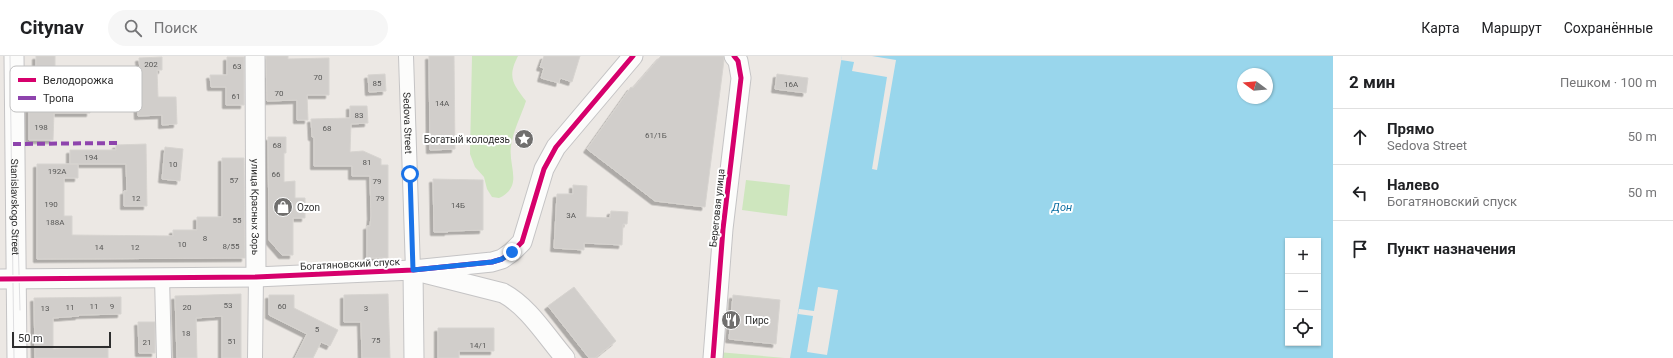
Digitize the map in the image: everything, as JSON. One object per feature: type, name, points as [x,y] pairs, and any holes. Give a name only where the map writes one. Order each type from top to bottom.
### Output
[{"type":"street","name":"Stanislavskogo Street","points":[[14,56],[14,66]]},
{"type":"street","name":"улица Красных Зорь","points":[[255,56],[256,358]]},
{"type":"street","name":"Sedova Street","points":[[406,56],[413,270],[414,358]]},
{"type":"street","name":"Богатяновский спуск","points":[[8,278],[256,277],[413,270],[492,262],[502,259],[522,242],[544,169],[556,147],[633,56]]},
{"type":"street","name":"Береговая улица","points":[[713,358],[723,229],[741,78],[736,59]]},
{"type":"street","name":"Stanislavskogo Street","points":[[13,112],[8,278],[17,358]]},
{"type":"street","name":"Богатяновский спуск","points":[[413,270],[503,294],[513,299],[522,306],[565,358]]},
{"type":"street","points":[[162,277],[164,358]]},
{"type":"green space","points":[[472,56],[518,56],[512,75],[515,85],[526,101],[515,129],[511,146],[513,182],[507,193],[499,198],[492,197],[487,189],[484,177],[475,167],[470,154]]},
{"type":"green space","points":[[746,180],[790,185],[787,216],[742,210]]},
{"type":"green space","points":[[718,352],[785,358],[718,358]]},
{"type":"water","name":"Дон","points":[[842,56],[1333,56],[1333,358],[790,358]]},
{"type":"pier","points":[[842,56],[872,56],[896,60],[877,170],[872,169],[887,77],[852,71],[854,62],[841,60]]},
{"type":"pier","points":[[818,287],[838,290],[827,355],[807,352],[813,316],[798,314],[799,309],[814,311]]},
{"type":"building","points":[[36,56],[55,56],[55,66],[36,66]]},
{"type":"building","points":[[266,56],[288,56],[288,59],[329,58],[329,95],[307,95],[308,120],[297,120],[297,100],[267,101]]},
{"type":"building","points":[[429,56],[454,56],[455,149],[430,150]]},
{"type":"building","points":[[544,56],[580,56],[572,82],[560,78],[559,83],[541,78],[544,68],[540,67]]},
{"type":"building","points":[[661,56],[723,56],[724,60],[705,207],[655,201],[587,149],[631,87],[633,88]]},
{"type":"building","points":[[162,57],[162,70],[157,70],[158,97],[176,97],[177,124],[162,125],[162,115],[138,116],[138,112],[142,112],[142,66],[140,66],[139,58]]},
{"type":"building","points":[[227,57],[244,57],[244,105],[226,105],[226,87],[211,87],[210,75],[227,75]]},
{"type":"building","points":[[385,74],[386,91],[369,92],[368,75]]},
{"type":"building","points":[[777,74],[808,78],[806,93],[775,89]]},
{"type":"building","points":[[350,106],[367,106],[368,123],[351,124],[350,152],[363,151],[381,159],[381,165],[388,165],[388,258],[367,258],[367,226],[370,226],[371,216],[370,176],[352,176],[352,166],[314,166],[314,137],[312,137],[311,119],[350,118]]},
{"type":"building","points":[[29,112],[90,112],[54,113],[53,140],[29,140]]},
{"type":"building","points":[[268,137],[286,137],[286,153],[284,153],[284,182],[295,181],[295,198],[305,198],[305,218],[293,218],[293,255],[282,255],[269,240]]},
{"type":"building","points":[[146,144],[147,206],[124,206],[124,191],[127,191],[126,164],[70,164],[70,150],[116,150],[116,145]]},
{"type":"building","points":[[165,147],[183,149],[180,181],[162,179]]},
{"type":"building","points":[[222,158],[244,158],[245,258],[37,259],[37,164],[78,164],[78,178],[64,178],[64,216],[72,216],[72,235],[173,236],[173,230],[197,230],[197,217],[222,217]]},
{"type":"building","points":[[433,179],[483,180],[483,230],[434,232]]},
{"type":"building","points":[[573,185],[587,186],[586,217],[610,218],[611,211],[628,212],[627,224],[623,224],[622,245],[584,243],[584,250],[554,248],[557,194],[573,194]]},
{"type":"building","points":[[574,287],[616,341],[595,358],[589,358],[548,306]]},
{"type":"building","points":[[241,294],[241,358],[222,358],[222,316],[196,318],[197,358],[177,358],[175,296]]},
{"type":"building","points":[[388,294],[390,358],[362,358],[361,322],[344,322],[344,295]]},
{"type":"building","points":[[269,295],[294,295],[294,308],[338,330],[330,346],[321,342],[313,358],[295,358],[307,334],[269,315]]},
{"type":"building","points":[[733,295],[780,300],[776,344],[729,339]]},
{"type":"building","points":[[121,297],[121,314],[79,315],[53,318],[53,349],[108,346],[108,358],[35,358],[34,298]]},
{"type":"building","points":[[138,322],[155,322],[155,353],[139,353]]},
{"type":"building","points":[[438,328],[494,328],[494,351],[459,351],[459,358],[438,358]]},
{"type":"tram line","points":[[10,56],[10,66]]},
{"type":"tram line","points":[[11,112],[14,358]]},
{"type":"tram line","points":[[18,236],[20,310]]},
{"type":"marked path","points":[[13,144],[121,143]]},
{"type":"cycle path","points":[[0,279],[256,277],[413,270],[492,262],[502,259],[522,242],[544,169],[556,147],[633,56]]},
{"type":"cycle path","points":[[713,358],[723,229],[741,78],[738,61],[734,56]]},
{"type":"place","name":"Богатый колодезь","points":[[524,139]]},
{"type":"place","name":"Ozon","points":[[283,207]]},
{"type":"place","name":"Пирс","points":[[731,320]]},
{"type":"route","points":[[410,174],[413,270],[492,262],[502,259],[512,252]]}]
